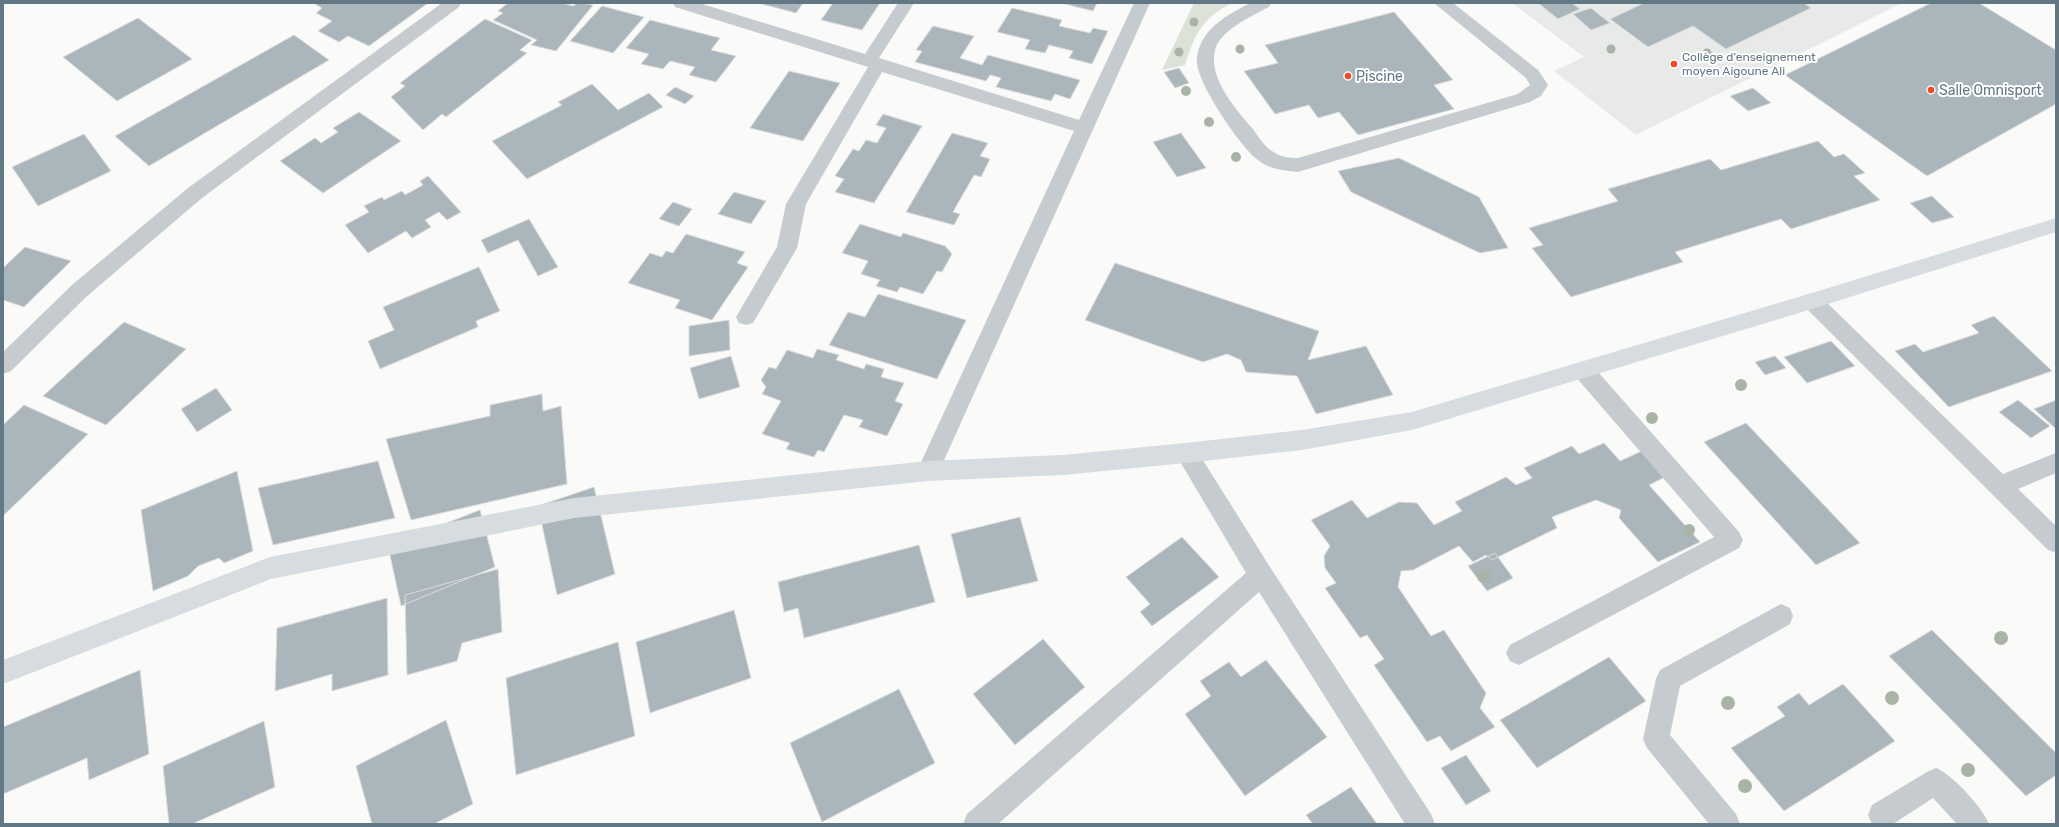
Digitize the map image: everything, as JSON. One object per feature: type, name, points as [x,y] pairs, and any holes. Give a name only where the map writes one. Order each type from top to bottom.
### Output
[{"type":"main road","points":[[3,672],[270,568],[574,508],[928,471],[1063,465],[1186,453],[1302,440],[1412,421],[1812,301],[2056,224]]},
{"type":"street","points":[[3,365],[79,291],[195,193],[453,3]]},
{"type":"street","points":[[681,3],[1084,128]]},
{"type":"street","points":[[727,17],[738,3]]},
{"type":"street","points":[[746,317],[788,248],[796,204],[906,3]]},
{"type":"street","points":[[928,471],[1142,3]]},
{"type":"street","points":[[1263,3],[1242,13],[1224,27],[1208,47],[1206,67],[1216,93],[1260,152],[1269,159],[1283,165],[1298,165],[1524,98],[1535,92],[1539,85],[1532,74],[1442,3]]},
{"type":"street","points":[[1812,301],[2056,542]]},
{"type":"street","points":[[1520,653],[1731,540],[1583,370]]},
{"type":"street","points":[[1186,453],[1261,576],[1421,824]]},
{"type":"street","points":[[1999,486],[2056,463]]},
{"type":"street","points":[[977,824],[1261,576]]},
{"type":"street","points":[[1726,824],[1656,739],[1668,679],[1781,616]]},
{"type":"street","points":[[1882,815],[1936,781],[1975,824]]},
{"type":"shaded area","points":[[1194,3],[1232,3],[1213,15],[1201,28],[1192,44],[1185,65],[1162,70]]},
{"type":"shaded area","name":"Collège d'enseignement moyen Aigoune Ali","points":[[1512,3],[1902,3],[1636,135],[1554,71],[1584,57]]},
{"type":"building","points":[[428,3],[369,46],[348,36],[339,42],[318,31],[332,21],[316,13],[322,8],[315,4]]},
{"type":"building","points":[[508,3],[561,3],[574,6],[576,3],[582,3],[593,5],[556,51],[531,45],[537,40],[493,20],[503,13],[498,11]]},
{"type":"building","points":[[758,3],[803,3],[796,13]]},
{"type":"building","points":[[833,3],[880,3],[862,30],[821,20]]},
{"type":"building","points":[[1061,3],[1097,3],[1093,11]]},
{"type":"building","points":[[1538,3],[1572,3],[1580,9],[1558,19]]},
{"type":"building","points":[[1644,3],[1804,3],[1811,8],[1726,49],[1693,26],[1648,47],[1610,19]]},
{"type":"building","name":"Salle Omnisport","points":[[1931,3],[1979,3],[2056,50],[2056,104],[1927,176],[1785,75]]},
{"type":"building","points":[[602,6],[644,17],[613,53],[570,41]]},
{"type":"building","points":[[1012,8],[1062,20],[1059,26],[1090,33],[1093,28],[1108,31],[1092,64],[1069,58],[1073,51],[1049,45],[1045,53],[1025,49],[1030,40],[997,32]]},
{"type":"building","points":[[1591,8],[1610,23],[1591,30],[1573,14]]},
{"type":"building","name":"Piscine","points":[[1394,12],[1453,80],[1434,85],[1454,109],[1358,135],[1339,112],[1318,118],[1309,105],[1275,114],[1244,71],[1278,63],[1265,45]]},
{"type":"building","points":[[138,18],[192,59],[117,101],[63,57]]},
{"type":"building","points":[[485,19],[532,40],[520,50],[527,53],[446,117],[442,114],[423,130],[391,97],[405,86],[400,83]]},
{"type":"building","points":[[650,20],[720,38],[711,50],[736,56],[716,82],[689,75],[695,67],[670,61],[663,69],[641,64],[649,54],[626,48]]},
{"type":"building","points":[[933,26],[974,36],[960,58],[982,65],[988,55],[1080,80],[1070,99],[1055,94],[1051,101],[996,87],[1001,78],[990,75],[986,81],[915,62],[922,51],[916,50]]},
{"type":"building","points":[[294,35],[329,60],[149,166],[115,136]]},
{"type":"building","points":[[1179,68],[1189,83],[1175,88],[1164,72]]},
{"type":"building","points":[[789,71],[840,83],[803,141],[750,128]]},
{"type":"building","points":[[592,84],[618,110],[649,93],[663,107],[527,179],[492,141],[562,105],[558,102]]},
{"type":"building","points":[[675,87],[694,96],[685,104],[666,95]]},
{"type":"building","points":[[1753,88],[1771,103],[1748,111],[1730,96]]},
{"type":"building","points":[[359,112],[401,141],[323,193],[280,161],[315,138],[321,143],[338,132],[333,128]]},
{"type":"building","points":[[883,114],[922,126],[874,203],[835,192],[844,179],[835,176],[853,149],[859,151],[866,140],[877,143],[886,128],[876,125]]},
{"type":"building","points":[[952,133],[988,143],[980,156],[990,159],[981,177],[974,175],[953,212],[960,214],[954,225],[906,212]]},
{"type":"building","points":[[1181,133],[1206,168],[1177,177],[1153,142]]},
{"type":"building","points":[[84,134],[111,171],[38,206],[12,167]]},
{"type":"building","points":[[1818,141],[1834,157],[1844,154],[1865,173],[1854,176],[1880,200],[1791,229],[1781,219],[1675,252],[1683,262],[1571,297],[1532,248],[1543,245],[1529,228],[1618,201],[1608,189],[1710,159],[1721,170]]},
{"type":"building","points":[[1399,158],[1479,197],[1508,248],[1480,253],[1351,192],[1338,171]]},
{"type":"building","points":[[428,176],[461,212],[447,220],[439,212],[425,220],[431,227],[412,238],[406,231],[368,253],[345,225],[369,212],[364,206],[382,197],[384,200],[402,191],[405,195],[423,185],[420,181]]},
{"type":"building","points":[[734,192],[766,201],[751,224],[718,214]]},
{"type":"building","points":[[1932,196],[1954,217],[1932,223],[1910,203]]},
{"type":"building","points":[[673,202],[692,209],[679,226],[659,219]]},
{"type":"building","points":[[529,219],[558,267],[538,276],[518,240],[488,253],[481,240]]},
{"type":"building","points":[[860,224],[901,237],[903,233],[945,246],[952,254],[942,272],[937,271],[923,294],[900,287],[897,292],[876,286],[880,280],[861,274],[868,261],[842,253]]},
{"type":"building","points":[[686,234],[745,252],[737,263],[748,267],[712,320],[675,308],[680,300],[628,283],[650,253],[662,257],[666,251],[673,253]]},
{"type":"building","points":[[25,247],[71,261],[24,307],[3,300],[3,268]]},
{"type":"building","points":[[1115,263],[1319,331],[1308,360],[1366,346],[1393,395],[1316,414],[1297,376],[1246,372],[1241,360],[1227,354],[1203,362],[1085,320]]},
{"type":"building","points":[[479,267],[500,311],[476,321],[478,327],[380,369],[368,341],[394,330],[383,307]]},
{"type":"building","points":[[878,294],[966,320],[937,379],[829,345],[848,312],[865,317]]},
{"type":"building","points":[[1994,316],[2052,371],[1949,407],[1895,351],[1915,344],[1923,352],[1979,333],[1971,325]]},
{"type":"building","points":[[729,320],[730,350],[689,356],[689,326]]},
{"type":"building","points":[[124,322],[186,349],[106,425],[43,396]]},
{"type":"building","points":[[1831,341],[1855,366],[1807,383],[1784,357]]},
{"type":"building","points":[[817,349],[839,355],[836,360],[864,369],[866,364],[884,369],[881,377],[904,383],[895,401],[903,404],[887,436],[859,427],[863,420],[844,415],[824,452],[818,450],[814,457],[786,449],[790,443],[762,434],[781,401],[762,394],[766,387],[761,380],[769,367],[776,369],[787,350],[813,358]]},
{"type":"building","points":[[731,356],[740,387],[699,399],[690,368]]},
{"type":"building","points":[[1775,356],[1786,368],[1765,375],[1755,362]]},
{"type":"building","points":[[216,388],[232,410],[197,432],[181,409]]},
{"type":"building","points":[[542,394],[543,411],[561,406],[567,484],[411,520],[386,439],[490,416],[490,405]]},
{"type":"building","points":[[2018,400],[2050,426],[2031,438],[1999,412]]},
{"type":"building","points":[[2056,400],[2056,429],[2034,409]]},
{"type":"building","points":[[24,405],[88,434],[3,516],[3,425]]},
{"type":"building","points":[[1746,423],[1860,543],[1816,565],[1704,442]]},
{"type":"building","points":[[1604,443],[1620,461],[1642,451],[1665,477],[1649,485],[1700,542],[1658,562],[1619,518],[1621,510],[1596,500],[1552,517],[1557,528],[1492,560],[1486,555],[1473,562],[1459,546],[1413,570],[1401,571],[1398,587],[1431,636],[1444,630],[1486,693],[1480,708],[1495,727],[1451,751],[1440,736],[1427,742],[1374,665],[1384,659],[1367,635],[1360,638],[1325,588],[1336,583],[1325,568],[1324,556],[1330,546],[1311,520],[1352,500],[1367,518],[1399,502],[1417,503],[1434,525],[1462,511],[1455,502],[1506,477],[1516,485],[1532,478],[1524,468],[1572,446],[1579,454]]},
{"type":"building","points":[[378,461],[395,518],[273,545],[258,488]]},
{"type":"building","points":[[237,471],[253,551],[224,563],[219,558],[198,566],[188,576],[153,591],[141,510]]},
{"type":"building","points":[[594,487],[615,574],[557,595],[538,506]]},
{"type":"building","points":[[480,510],[495,567],[401,606],[388,546]]},
{"type":"building","points":[[1020,517],[1038,581],[967,598],[951,534]]},
{"type":"building","points":[[1182,537],[1219,577],[1152,626],[1140,612],[1150,604],[1126,577]]},
{"type":"building","points":[[919,545],[935,602],[804,638],[798,608],[784,612],[778,582]]},
{"type":"building","points":[[1495,553],[1513,578],[1487,591],[1468,566]]},
{"type":"building","points":[[498,569],[502,632],[462,643],[457,661],[407,675],[405,595]]},
{"type":"building","points":[[387,598],[388,675],[332,691],[332,674],[275,691],[277,628]]},
{"type":"building","points":[[734,610],[751,678],[650,713],[636,642]]},
{"type":"building","points":[[1932,630],[2056,753],[2056,775],[2026,796],[1889,656]]},
{"type":"building","points":[[1043,639],[1085,687],[1015,745],[973,694]]},
{"type":"building","points":[[618,642],[635,736],[516,775],[506,678]]},
{"type":"building","points":[[1609,657],[1646,701],[1537,768],[1500,720]]},
{"type":"building","points":[[1266,660],[1327,737],[1245,796],[1185,714],[1211,696],[1200,681],[1229,662],[1241,677]]},
{"type":"building","points":[[140,670],[149,754],[89,780],[87,758],[3,794],[3,727]]},
{"type":"building","points":[[1843,684],[1895,741],[1784,811],[1731,748],[1785,716],[1777,707],[1799,693],[1809,705]]},
{"type":"building","points":[[899,689],[935,763],[822,822],[790,743]]},
{"type":"building","points":[[446,720],[473,804],[434,824],[372,824],[356,766]]},
{"type":"building","points":[[264,721],[275,787],[192,824],[169,824],[163,766]]},
{"type":"building","points":[[1466,755],[1491,791],[1466,805],[1441,768]]},
{"type":"building","points":[[1351,787],[1377,824],[1313,824],[1306,815]]},
{"type":"place","name":"Collège d'enseignement moyen Aigoune Ali","points":[[1674,64]]},
{"type":"place","name":"Piscine","points":[[1348,76]]},
{"type":"place","name":"Salle Omnisport","points":[[1931,90]]}]
